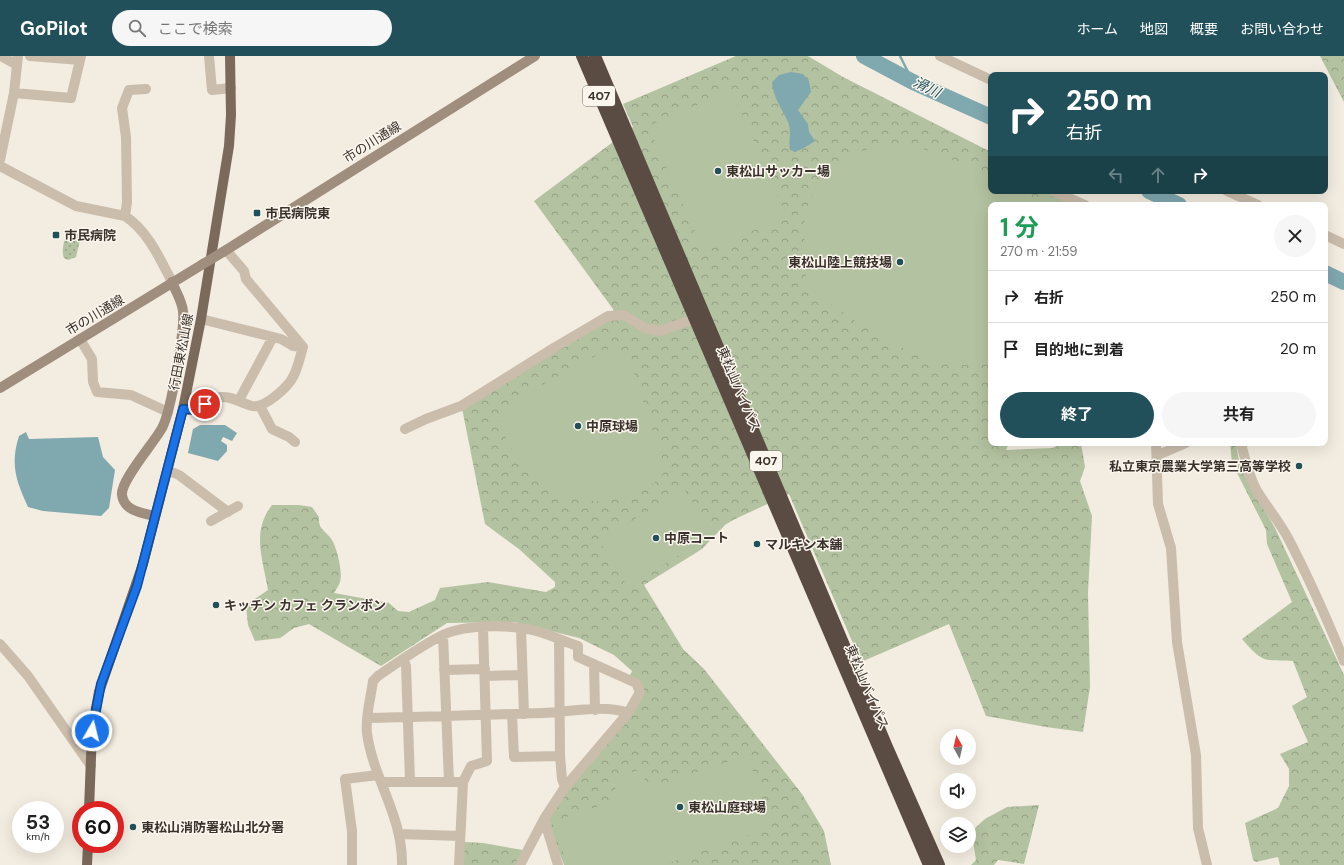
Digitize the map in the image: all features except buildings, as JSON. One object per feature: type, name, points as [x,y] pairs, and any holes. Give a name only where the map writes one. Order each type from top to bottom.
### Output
[{"type":"highway","name":"東松山バイパス","points":[[582,56],[929,865]]},
{"type":"highway","name":"東松山バイパス","points":[[595,56],[887,747],[939,865]]},
{"type":"main road","name":"行田東松山線","points":[[89,801],[92,731],[99,692],[137,586],[183,409],[201,320],[229,146],[231,88],[230,56]]},
{"type":"main road","points":[[87,865],[88,853]]},
{"type":"street","points":[[0,160],[14,93],[17,60],[1,56]]},
{"type":"street","points":[[14,93],[71,98],[81,58],[30,56]]},
{"type":"street","points":[[209,56],[212,90],[231,88]]},
{"type":"street","name":"市の川通線","points":[[1,386],[225,251],[535,56]]},
{"type":"street","points":[[940,56],[988,79]]},
{"type":"street","points":[[125,216],[127,202],[126,137],[122,108],[129,90],[146,89]]},
{"type":"street","points":[[0,109],[9,114]]},
{"type":"street","points":[[0,166],[76,206],[125,216],[140,228],[172,282],[181,302],[184,318],[168,412],[163,427],[122,487],[123,500],[126,506],[133,510],[155,516]]},
{"type":"street","points":[[1060,194],[1078,202]]},
{"type":"street","points":[[1234,194],[1251,202]]},
{"type":"street","points":[[1328,236],[1344,244]]},
{"type":"street","points":[[225,251],[244,272],[246,279],[303,347]]},
{"type":"street","points":[[405,429],[426,419],[461,406],[608,316],[624,315],[645,328],[660,331],[694,319]]},
{"type":"street","points":[[201,320],[274,337],[293,346],[303,347]]},
{"type":"street","points":[[239,400],[274,337]]},
{"type":"street","points":[[80,338],[92,359],[96,392],[131,395],[168,412]]},
{"type":"street","points":[[183,409],[199,409],[217,397],[229,397],[252,406],[260,406],[288,384],[293,377],[303,347]]},
{"type":"street","points":[[260,406],[272,429],[290,437],[296,442]]},
{"type":"street","points":[[1157,446],[1158,454],[1158,504],[1171,548],[1177,642],[1196,755],[1198,828],[1208,865]]},
{"type":"street","points":[[1158,454],[1178,446]]},
{"type":"street","points":[[1242,446],[1245,462],[1254,484],[1280,524],[1299,560],[1312,586],[1344,661]]},
{"type":"street","points":[[167,470],[179,475],[198,488],[228,512]]},
{"type":"street","points":[[211,521],[238,506]]},
{"type":"street","points":[[459,865],[463,782],[471,766],[487,761],[483,627]]},
{"type":"street","points":[[402,865],[399,834],[394,811],[380,778],[367,732],[373,681],[443,636],[459,630],[483,627],[521,629],[539,632],[578,646],[578,657],[636,683],[640,692],[628,713],[565,787],[544,819],[520,865]]},
{"type":"street","points":[[521,629],[524,714]]},
{"type":"street","points":[[443,636],[449,782]]},
{"type":"street","points":[[559,639],[560,756],[562,779],[565,787]]},
{"type":"street","points":[[0,644],[28,676],[91,766]]},
{"type":"street","points":[[404,660],[406,666],[410,781]]},
{"type":"street","points":[[594,664],[595,710]]},
{"type":"street","points":[[444,670],[522,675]]},
{"type":"street","points":[[368,718],[524,714],[595,710],[619,710],[628,713]]},
{"type":"street","points":[[512,714],[514,757],[560,756]]},
{"type":"street","points":[[352,865],[352,832],[345,779],[380,778],[410,781],[463,782]]},
{"type":"street","points":[[544,819],[558,865]]},
{"type":"street","points":[[399,834],[460,836]]},
{"type":"green space","points":[[736,56],[808,56],[843,77],[988,150],[988,194],[1050,194],[1068,202],[988,202],[988,446],[1008,446],[1006,450],[1052,448],[1057,446],[1082,446],[1085,467],[1080,481],[1092,516],[1088,593],[1090,687],[1083,732],[986,716],[949,624],[861,662],[789,494],[725,525],[702,549],[644,585],[683,649],[704,669],[802,794],[824,831],[831,865],[564,865],[546,818],[643,693],[629,678],[632,671],[614,655],[579,638],[515,622],[447,623],[381,666],[309,624],[294,628],[280,638],[255,641],[248,625],[246,605],[268,590],[260,546],[260,536],[262,525],[272,505],[299,505],[312,507],[319,517],[321,527],[332,540],[338,554],[341,578],[334,593],[389,603],[398,611],[409,612],[435,600],[440,588],[488,582],[546,592],[555,587],[555,582],[519,549],[485,524],[462,408],[614,316],[613,309],[534,201],[633,127],[623,104]]},
{"type":"green space","points":[[1320,56],[1344,56],[1344,102]]},
{"type":"green space","name":"東松山サッカー場","points":[[731,90],[787,216],[704,252],[648,126]]},
{"type":"green space","name":"東松山陸上競技場","points":[[894,144],[907,145],[932,152],[988,176],[988,194],[1024,194],[1036,202],[988,202],[988,363],[964,365],[943,362],[899,346],[877,334],[835,307],[802,279],[811,270],[804,234],[806,216],[811,199],[819,184],[844,160],[860,152],[876,147]]},
{"type":"green space","points":[[70,232],[78,233],[80,240],[76,257],[68,260],[64,258],[63,248],[66,236]]},
{"type":"green space","name":"中原球場","points":[[608,349],[628,355],[663,462],[664,472],[651,485],[626,497],[606,501],[585,500],[556,491],[546,485],[524,464],[506,438],[502,424],[503,412],[511,402]]},
{"type":"green space","points":[[1230,446],[1236,446],[1240,467],[1275,528],[1344,675],[1344,865],[1280,865],[1278,857],[1256,862],[1253,860],[1245,823],[1278,808],[1289,786],[1289,769],[1280,754],[1308,742],[1292,706],[1307,697],[1293,661],[1275,661],[1264,659],[1254,652],[1242,639],[1292,602],[1267,544],[1266,530],[1232,463]]},
{"type":"green space","name":"中原コート","points":[[684,489],[713,534],[628,587],[599,541]]},
{"type":"green space","name":"東松山庭球場","points":[[747,755],[772,827],[663,865],[568,865],[552,822],[619,799],[612,779],[641,769],[648,789]]},
{"type":"green space","points":[[1039,805],[1024,864],[998,860],[994,865],[971,865],[976,860],[976,827],[985,819],[1007,807]]},
{"type":"green space","points":[[464,842],[483,843],[523,850],[517,865],[463,865]]},
{"type":"water","points":[[791,72],[803,74],[809,81],[811,92],[798,110],[808,124],[809,132],[815,141],[795,152],[790,150],[790,133],[788,122],[776,98],[772,82],[779,75]]},
{"type":"water","points":[[200,425],[225,425],[237,433],[232,441],[223,437],[221,441],[227,445],[227,451],[218,461],[188,453],[193,429]]},
{"type":"water","points":[[26,432],[29,439],[98,437],[103,457],[115,470],[109,508],[101,516],[43,511],[28,507],[20,489],[15,464],[16,446],[19,436]]},
{"type":"waterway","name":"滑川","points":[[864,56],[913,82],[988,116]]},
{"type":"waterway","points":[[900,56],[913,82]]},
{"type":"waterway","name":"滑川","points":[[1155,194],[1173,202]]},
{"type":"waterway","name":"滑川","points":[[1328,274],[1344,282]]},
{"type":"place","name":"東松山サッカー場","points":[[718,171]]},
{"type":"place","name":"市民病院東","points":[[257,213]]},
{"type":"place","name":"市民病院","points":[[56,235]]},
{"type":"place","name":"東松山陸上競技場","points":[[900,262]]},
{"type":"place","name":"中原球場","points":[[578,426]]},
{"type":"place","name":"私立東京農業大学第三高等学校","points":[[1299,466]]},
{"type":"place","name":"中原コート","points":[[656,538]]},
{"type":"place","name":"マルキン本舗","points":[[757,544]]},
{"type":"place","name":"キッチン カフェ クランボン","points":[[216,605]]},
{"type":"place","name":"東松山庭球場","points":[[680,807]]},
{"type":"place","name":"東松山消防署松山北分署","points":[[133,827]]},
{"type":"route","points":[[92,731],[101,684],[137,586],[183,409],[196,410],[205,404]]}]
